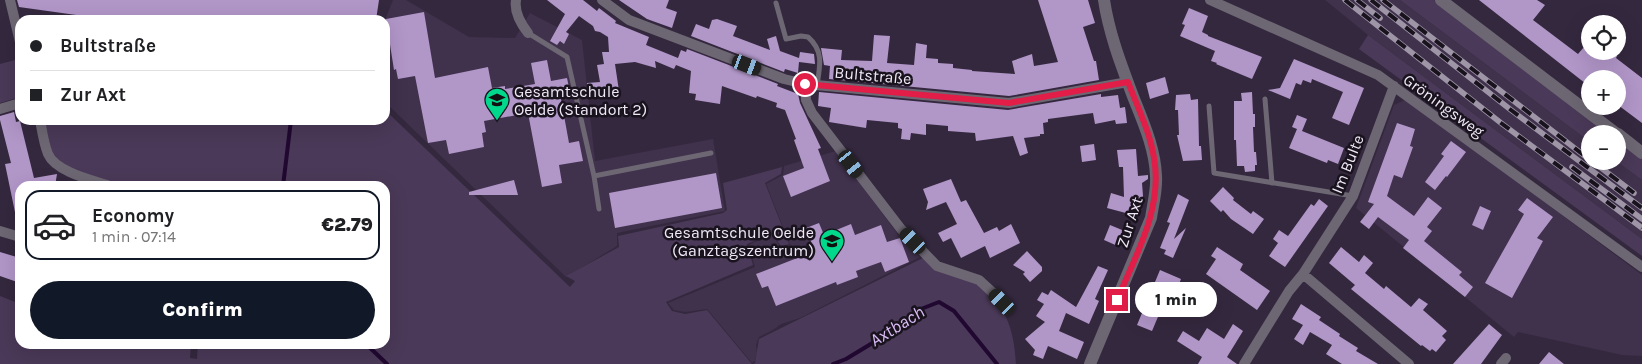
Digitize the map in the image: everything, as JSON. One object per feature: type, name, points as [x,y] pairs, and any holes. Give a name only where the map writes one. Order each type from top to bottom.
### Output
[{"type":"street","points":[[10,0],[15,21]]},
{"type":"street","points":[[516,0],[515,4],[520,23],[528,33]]},
{"type":"street","name":"Bultstraße","points":[[602,0],[629,20],[784,79],[805,84],[1009,103],[1128,82]]},
{"type":"street","name":"Zur Axt","points":[[1090,364],[1151,218],[1156,192],[1154,157],[1149,138],[1108,22],[1104,0]]},
{"type":"street","name":"Gröningsweg","points":[[1210,0],[1378,75],[1642,266]]},
{"type":"street","points":[[1441,0],[1605,125]]},
{"type":"street","points":[[805,84],[806,100],[812,113],[901,229],[937,266],[979,280],[1002,302]]},
{"type":"street","name":"Im Bulte","points":[[1244,364],[1289,291],[1303,274],[1353,196],[1394,86]]},
{"type":"street","points":[[0,108],[15,104]]},
{"type":"street","points":[[41,125],[48,155],[53,162],[65,170],[96,181]]},
{"type":"street","points":[[1626,140],[1641,150]]},
{"type":"street","points":[[0,231],[15,236]]},
{"type":"street","points":[[1303,274],[1409,364]]},
{"type":"lane","points":[[776,3],[786,39],[801,36],[808,37],[818,50],[821,59],[817,84]]},
{"type":"lane","points":[[528,33],[567,57],[594,176],[599,209]]},
{"type":"lane","points":[[1265,99],[1272,183]]},
{"type":"lane","points":[[1209,106],[1214,173],[1353,196]]},
{"type":"lane","points":[[594,176],[712,153]]},
{"type":"shaded area","name":"Gesamtschule Oelde (Standort 2)","points":[[393,0],[406,0],[469,37],[515,38],[530,13],[582,40],[595,161],[713,139],[725,211],[617,233],[617,246],[566,277],[390,107],[390,15],[387,15]]},
{"type":"shaded area","points":[[1325,0],[1400,0],[1581,135],[1581,170],[1626,170],[1626,168],[1642,180],[1642,239],[1368,35]]},
{"type":"shaded area","points":[[1400,0],[1434,0],[1581,110],[1581,115],[1588,115],[1601,125],[1581,125],[1581,135]]},
{"type":"shaded area","points":[[1368,35],[1642,239],[1642,256],[1359,49]]},
{"type":"shaded area","points":[[15,60],[15,98],[0,103],[0,64]]},
{"type":"shaded area","points":[[1407,99],[1642,275],[1642,356],[1622,355],[1518,332],[1514,337],[1356,208],[1394,105]]},
{"type":"shaded area","points":[[390,115],[570,287],[575,281],[566,276],[619,247],[618,236],[723,213],[727,210],[723,183],[782,167],[781,174],[765,183],[789,244],[781,247],[773,233],[747,244],[753,265],[666,302],[672,311],[685,314],[707,310],[752,364],[0,364],[0,296],[15,302],[15,349],[191,349],[190,358],[197,359],[198,349],[390,349],[390,181],[107,181],[67,166],[52,152],[45,125],[390,125]]},
{"type":"shaded area","points":[[1626,143],[1642,156],[1642,180],[1626,168]]},
{"type":"shaded area","name":"Gesamtschule Oelde (Ganztagszentrum)","points":[[836,151],[897,233],[920,257],[800,318],[781,324],[759,337],[756,345],[755,361],[752,363],[707,309],[679,311],[674,310],[668,303],[755,267],[748,245],[773,234],[781,249],[790,245],[766,184],[783,175],[784,166]]},
{"type":"shaded area","points":[[923,258],[971,279],[995,300],[1006,318],[1010,329],[1016,364],[753,364],[755,363],[759,339]]},
{"type":"building","points":[[17,0],[379,0],[377,15],[76,15],[19,7]]},
{"type":"building","points":[[547,0],[583,0],[597,11],[599,8],[616,21],[615,23],[649,37],[646,45],[678,58],[681,50],[686,52],[687,49],[778,84],[777,86],[798,94],[800,103],[821,148],[818,149],[830,181],[791,197],[783,176],[804,168],[785,110],[776,107],[777,103],[722,86],[720,104],[695,100],[696,94],[689,93],[691,71],[676,65],[674,69],[655,61],[656,68],[635,62],[615,64],[619,91],[588,93],[587,83],[600,82],[597,65],[604,64],[602,52],[609,52],[608,37],[595,31],[593,26],[579,16],[566,32],[569,34],[564,44],[560,41],[557,45],[550,41],[565,14]]},
{"type":"building","points":[[619,0],[669,0],[666,8],[677,12],[672,28],[647,19]]},
{"type":"building","points":[[1038,0],[1088,0],[1095,23],[1083,27],[1094,61],[1096,61],[1099,80],[1009,96],[829,79],[830,66],[824,65],[821,48],[842,50],[841,60],[872,61],[874,35],[890,36],[887,63],[914,65],[916,43],[927,45],[926,58],[938,59],[938,63],[953,64],[953,68],[972,71],[1015,74],[1012,61],[1032,54],[1034,66],[1058,62]]},
{"type":"building","points":[[1479,0],[1537,0],[1545,5],[1533,20],[1578,54],[1581,50],[1581,60],[1619,60],[1642,78],[1642,123],[1626,111],[1626,70],[1581,70],[1581,80]]},
{"type":"building","points":[[1189,8],[1208,16],[1202,32],[1262,57],[1252,79],[1216,64],[1211,61],[1215,51],[1180,36],[1185,25],[1182,24]]},
{"type":"building","points":[[424,12],[435,78],[488,67],[492,88],[505,86],[505,89],[535,84],[531,63],[547,60],[551,81],[567,78],[571,97],[561,99],[569,143],[579,141],[583,161],[559,165],[562,183],[542,187],[528,113],[484,121],[486,132],[482,133],[484,147],[449,154],[446,140],[428,143],[415,76],[398,79],[396,69],[394,70],[390,44],[390,18]]},
{"type":"building","points":[[717,19],[737,26],[733,36],[770,50],[767,39],[776,36],[780,51],[799,58],[800,52],[814,54],[815,64],[799,62],[798,73],[785,69],[784,72],[691,36],[696,24],[709,29],[712,20]]},
{"type":"building","points":[[1294,59],[1364,88],[1349,125],[1332,118],[1343,92],[1312,79],[1311,83],[1303,80],[1301,85],[1296,83],[1290,99],[1268,90],[1280,88]]},
{"type":"building","points":[[1165,77],[1169,93],[1150,99],[1146,83]]},
{"type":"building","points":[[819,92],[1008,110],[1101,94],[1101,97],[1118,95],[1120,108],[1125,107],[1127,123],[1116,124],[1115,120],[1095,124],[1093,113],[1048,119],[1048,122],[1043,123],[1044,134],[1024,138],[1028,153],[1020,156],[1013,136],[976,141],[975,133],[948,131],[948,126],[926,124],[926,135],[911,133],[910,140],[901,139],[902,129],[898,128],[898,123],[867,120],[866,128],[829,122],[831,108],[818,106]]},
{"type":"building","points":[[1252,92],[1253,114],[1255,114],[1255,127],[1253,127],[1254,152],[1256,152],[1257,165],[1255,165],[1255,171],[1245,172],[1244,166],[1237,166],[1236,140],[1234,140],[1234,101],[1242,101],[1241,93]]},
{"type":"building","points":[[1190,94],[1191,100],[1198,99],[1199,146],[1201,146],[1202,160],[1183,161],[1177,135],[1179,135],[1178,110],[1175,110],[1176,95]]},
{"type":"building","points":[[14,112],[15,125],[21,125],[34,178],[57,174],[56,181],[15,181],[15,212],[5,164],[11,163],[0,116]]},
{"type":"building","points":[[1297,115],[1307,119],[1302,131],[1344,148],[1338,164],[1328,160],[1327,163],[1289,148],[1297,129],[1292,127]]},
{"type":"building","points":[[1397,123],[1415,129],[1410,146],[1413,147],[1402,178],[1394,175],[1387,196],[1414,216],[1428,197],[1442,208],[1427,227],[1432,231],[1424,241],[1462,272],[1459,275],[1473,287],[1465,297],[1403,248],[1409,240],[1378,217],[1369,229],[1360,222],[1374,204],[1368,202]]},
{"type":"building","points":[[1451,141],[1466,152],[1435,190],[1425,182],[1444,156],[1441,154]]},
{"type":"building","points":[[1094,144],[1096,160],[1082,162],[1080,146]]},
{"type":"building","points":[[1136,149],[1138,176],[1148,175],[1148,179],[1142,183],[1143,196],[1137,216],[1107,208],[1111,193],[1124,197],[1123,167],[1119,167],[1117,150]]},
{"type":"building","points":[[716,173],[722,208],[615,228],[609,193]]},
{"type":"building","points":[[951,179],[961,202],[966,200],[984,233],[997,227],[999,231],[1011,224],[1020,243],[990,258],[985,246],[961,258],[951,238],[943,242],[938,233],[957,224],[946,202],[926,210],[928,202],[923,189]]},
{"type":"building","points":[[514,180],[518,195],[469,195],[469,192]]},
{"type":"building","points":[[1223,187],[1234,198],[1233,200],[1251,214],[1253,211],[1264,219],[1253,234],[1231,219],[1223,210],[1221,212],[1210,201]]},
{"type":"building","points":[[1178,194],[1189,200],[1174,239],[1186,228],[1173,258],[1164,254],[1166,250],[1160,248],[1170,223],[1167,222]]},
{"type":"building","points":[[1527,198],[1553,217],[1537,238],[1543,241],[1512,298],[1485,283],[1524,214],[1518,210]]},
{"type":"building","points":[[1319,199],[1328,206],[1285,267],[1269,256],[1278,243],[1273,239],[1279,230],[1288,236],[1311,204],[1314,206]]},
{"type":"building","points":[[1480,206],[1491,211],[1483,230],[1472,225]]},
{"type":"building","points":[[819,223],[824,235],[851,224],[855,235],[881,225],[887,242],[900,238],[909,262],[885,272],[881,262],[856,271],[858,277],[837,285],[836,282],[776,306],[768,286],[762,288],[756,274],[810,253],[808,249],[813,247],[806,228]]},
{"type":"building","points":[[1110,225],[1127,232],[1120,247],[1104,240]]},
{"type":"building","points":[[1217,247],[1243,264],[1240,270],[1270,291],[1257,310],[1206,274],[1216,259],[1211,256]]},
{"type":"building","points":[[1341,247],[1359,262],[1364,255],[1373,263],[1365,273],[1384,289],[1386,286],[1411,307],[1419,298],[1428,304],[1423,310],[1447,331],[1442,336],[1446,340],[1436,352],[1421,346],[1351,289],[1355,285],[1329,263]]},
{"type":"building","points":[[1027,251],[1042,267],[1042,271],[1030,282],[1023,274],[1025,272],[1013,265]]},
{"type":"building","points":[[0,252],[15,256],[15,281],[0,276]]},
{"type":"building","points":[[1098,266],[1108,270],[1095,299],[1099,301],[1089,324],[1066,313],[1059,331],[1084,342],[1077,359],[1048,346],[1043,359],[1033,355],[1035,350],[1025,339],[1045,322],[1036,316],[1044,304],[1037,300],[1042,292],[1048,295],[1051,290],[1076,307]]},
{"type":"building","points":[[1160,270],[1181,279],[1173,299],[1180,302],[1174,310],[1163,305],[1152,331],[1137,325]]},
{"type":"building","points":[[1301,304],[1321,317],[1319,320],[1340,334],[1339,336],[1358,348],[1356,351],[1378,364],[1342,364],[1326,354],[1332,345],[1310,332],[1303,345],[1294,339],[1303,325],[1292,319]]},
{"type":"building","points":[[1233,324],[1243,331],[1227,357],[1237,364],[1198,364],[1202,357],[1177,341],[1183,331],[1199,341],[1207,328],[1224,339]]},
{"type":"building","points":[[1489,324],[1502,335],[1481,364],[1453,364]]},
{"type":"building","points":[[1549,352],[1564,364],[1539,364]]},
{"type":"waterway","points":[[284,181],[290,125]]},
{"type":"waterway","name":"Axtbach","points":[[833,364],[846,359],[889,333],[921,309],[939,302],[954,311],[997,364]]},
{"type":"waterway","points":[[371,349],[387,364]]},
{"type":"railway","points":[[1345,0],[1501,123],[1642,228]]},
{"type":"railway","points":[[1357,0],[1380,18]]},
{"type":"railway","points":[[1371,0],[1511,110],[1642,208]]},
{"type":"railway","points":[[1383,0],[1581,153]]},
{"type":"railway","points":[[1572,167],[1642,219]]},
{"type":"railway","points":[[1604,170],[1634,193]]},
{"type":"place","name":"Gesamtschule Oelde (Standort 2)","points":[[497,121]]},
{"type":"place","name":"Gesamtschule Oelde (Ganztagszentrum)","points":[[832,262]]},
{"type":"route","points":[[805,84],[1009,103],[1128,82],[1154,157],[1156,192],[1151,218],[1117,300]]}]
